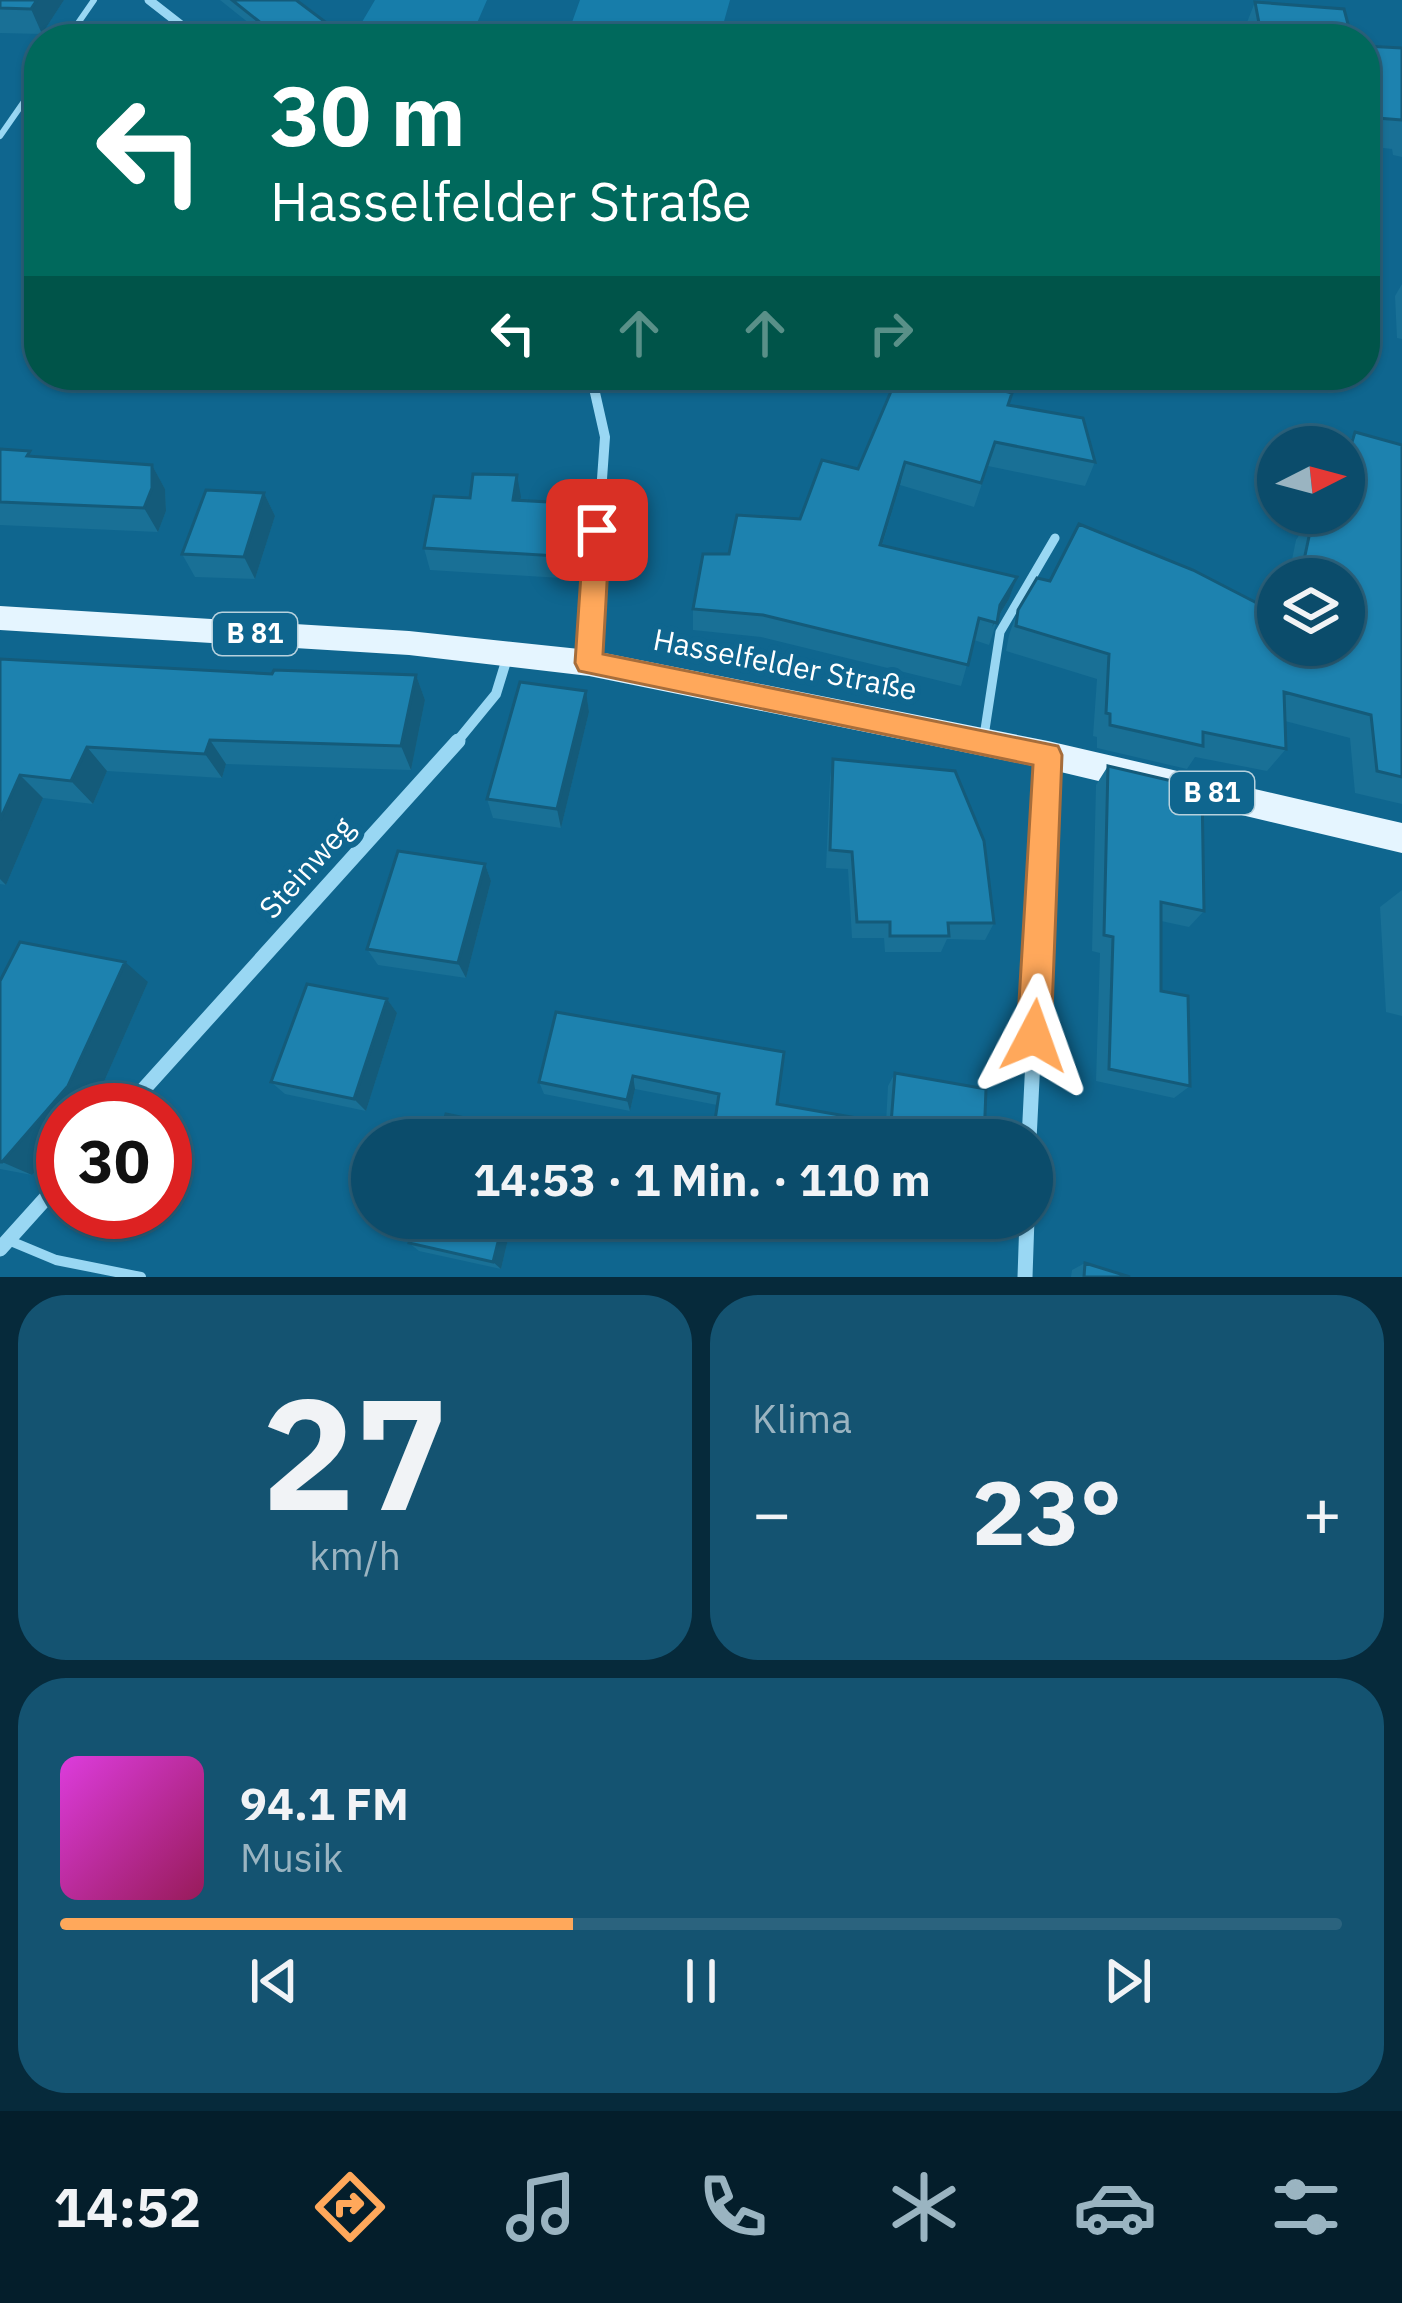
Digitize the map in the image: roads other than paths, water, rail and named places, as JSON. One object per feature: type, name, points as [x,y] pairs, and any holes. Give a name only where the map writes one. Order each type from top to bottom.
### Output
[{"type":"main road","name":"Hasselfelder Straße","points":[[0,618],[509,651],[589,663],[1048,755],[1402,838]]},
{"type":"street","points":[[148,0],[180,24]]},
{"type":"street","points":[[589,663],[605,437],[594,390]]},
{"type":"street","name":"Steinweg","points":[[149,1083],[478,720],[496,694],[509,651]]},
{"type":"street","points":[[1030,1119],[1048,755]]},
{"type":"street","points":[[4,1244],[36,1209]]},
{"type":"street","points":[[1025,1277],[1026,1239]]},
{"type":"lane","points":[[0,136],[24,102]]},
{"type":"lane","points":[[983,742],[1000,632],[1055,538]]},
{"type":"lane","points":[[4,1244],[141,1277]]}]
